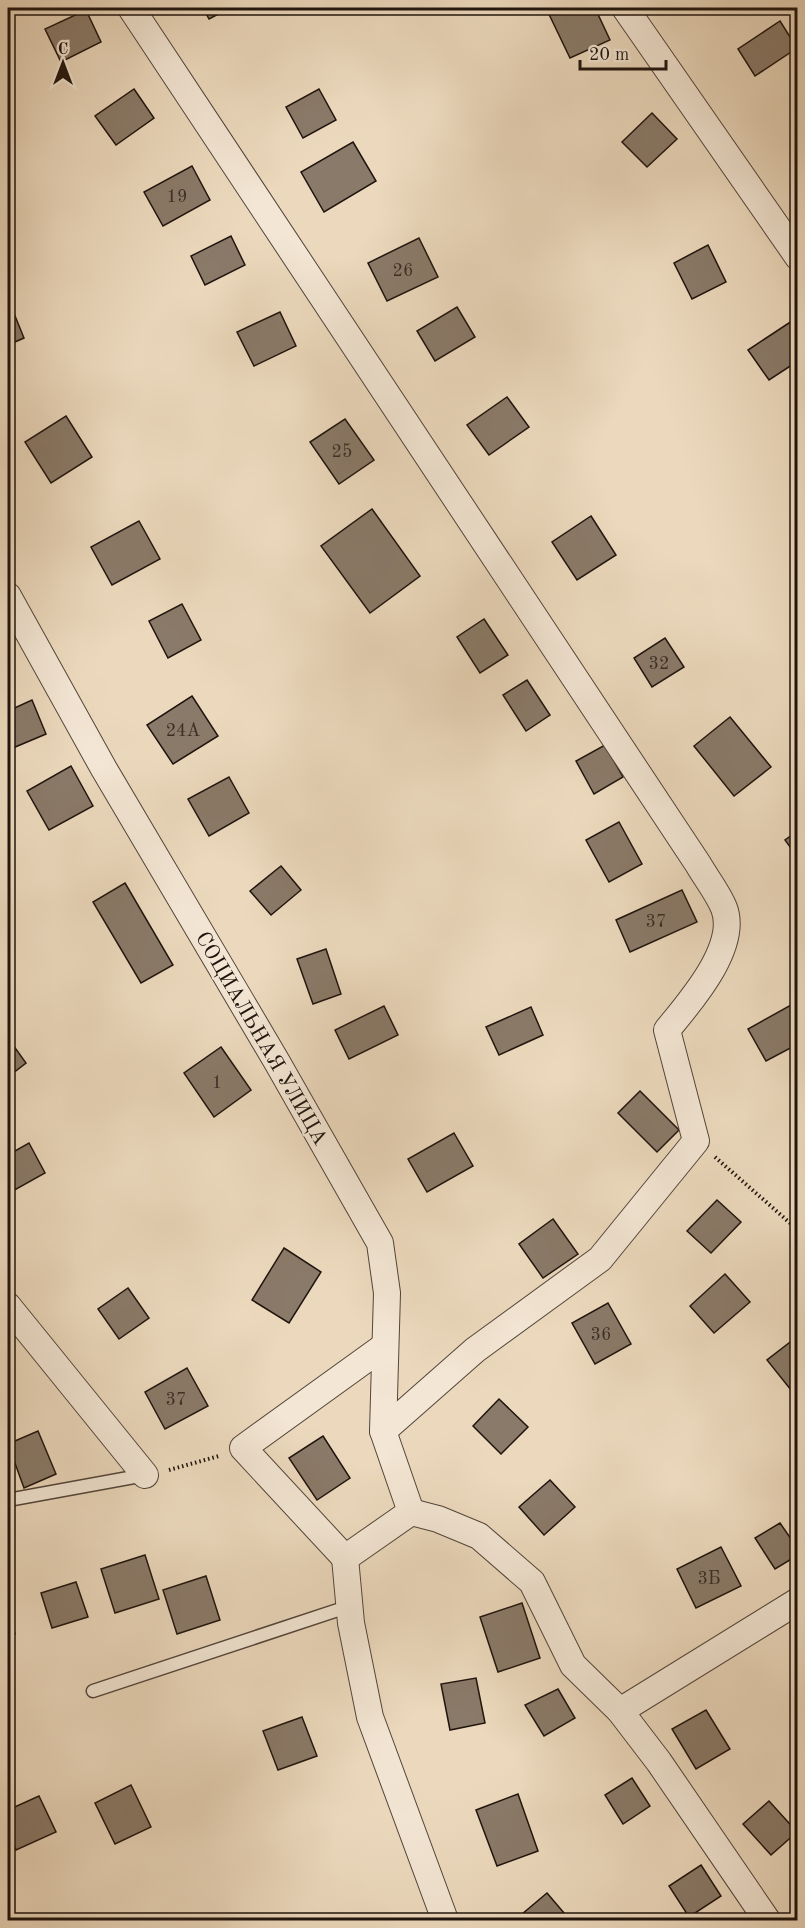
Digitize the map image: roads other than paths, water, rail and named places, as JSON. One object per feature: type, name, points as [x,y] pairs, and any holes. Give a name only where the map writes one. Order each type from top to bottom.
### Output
[{"type":"street","points":[[131,8],[691,854],[725,910],[725,942],[703,986],[667,1030],[696,1141],[600,1259],[475,1350],[383,1431]]},
{"type":"street","points":[[625,8],[798,257]]},
{"type":"street","name":"СОЦИАЛЬНАЯ УЛИЦА","points":[[8,596],[104,769],[277,1062],[380,1243],[387,1293],[383,1347],[383,1431],[411,1512]]},
{"type":"street","points":[[8,1306],[145,1475]]},
{"type":"street","points":[[383,1347],[243,1448],[345,1558],[350,1606],[370,1717],[445,1920]]},
{"type":"street","points":[[345,1558],[411,1512],[438,1519],[479,1536],[532,1582],[573,1665],[620,1712],[659,1762],[767,1920]]},
{"type":"street","points":[[620,1712],[798,1601]]},
{"type":"lane","points":[[8,1500],[145,1475]]},
{"type":"lane","points":[[93,1691],[350,1606]]}]
